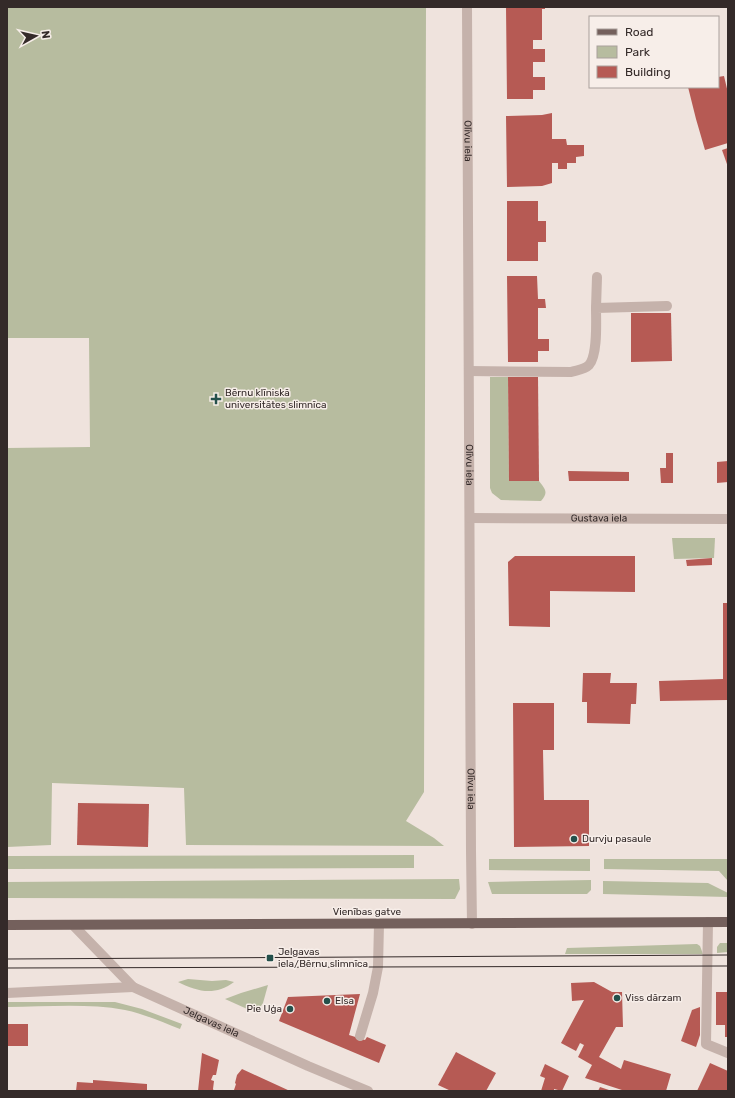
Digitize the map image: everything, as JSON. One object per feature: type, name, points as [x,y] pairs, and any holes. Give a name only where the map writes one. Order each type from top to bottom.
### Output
[{"type":"main road","name":"Vienības gatve","points":[[7,925],[728,922]]},
{"type":"street","name":"Olīvu iela","points":[[467,7],[472,924]]},
{"type":"street","points":[[469,371],[571,372],[582,370],[589,364],[593,356],[597,277]]},
{"type":"street","points":[[596,308],[667,306]]},
{"type":"street","name":"Gustava iela","points":[[470,518],[728,519]]},
{"type":"street","points":[[708,922],[706,1044],[728,1053]]},
{"type":"street","points":[[360,1036],[373,993],[378,967],[379,924]]},
{"type":"street","name":"Jelgavas iela","points":[[73,925],[133,987],[301,1063],[368,1091]]},
{"type":"street","points":[[7,993],[133,987]]},
{"type":"green space","name":"Bērnu klīniskā universitātes slimnīca","points":[[7,7],[426,7],[424,792],[406,821],[444,846],[186,845],[184,788],[52,783],[51,845],[7,847],[7,448],[90,447],[89,338],[7,338]]},
{"type":"green space","points":[[490,377],[508,377],[509,481],[539,481],[545,491],[545,495],[541,501],[501,500],[492,493],[490,488]]},
{"type":"green space","points":[[672,538],[715,538],[714,558],[674,559]]},
{"type":"green space","points":[[414,855],[414,868],[7,869],[7,856]]},
{"type":"green space","points":[[489,859],[590,859],[590,871],[489,870]]},
{"type":"green space","points":[[604,859],[728,859],[728,881],[719,871],[604,869]]},
{"type":"green space","points":[[459,879],[460,889],[455,899],[7,898],[7,882]]},
{"type":"green space","points":[[591,880],[591,890],[587,894],[492,894],[488,882]]},
{"type":"green space","points":[[603,881],[708,883],[728,893],[728,897],[603,894]]},
{"type":"green space","points":[[720,943],[728,943],[728,952],[717,953],[717,947]]},
{"type":"green space","points":[[697,944],[700,946],[703,954],[565,954],[567,948]]},
{"type":"green space","points":[[188,979],[212,981],[226,980],[234,982],[220,989],[206,991],[178,982]]},
{"type":"green space","points":[[268,985],[263,1003],[256,1013],[225,999],[241,993]]},
{"type":"green space","points":[[7,1002],[115,1002],[142,1009],[182,1024],[180,1029],[153,1018],[125,1010],[110,1008],[81,1006],[7,1007]]},
{"type":"building","points":[[506,7],[545,7],[545,9],[542,9],[542,40],[533,40],[533,49],[545,49],[545,62],[533,62],[533,77],[545,77],[545,90],[533,90],[533,99],[507,99]]},
{"type":"building","points":[[724,76],[728,93],[728,143],[705,150],[688,88],[719,88],[719,77]]},
{"type":"building","points":[[552,113],[552,139],[566,139],[567,145],[584,145],[584,156],[576,157],[576,163],[567,163],[567,169],[558,169],[558,163],[552,163],[552,183],[542,186],[507,187],[506,116],[542,115]]},
{"type":"building","points":[[728,148],[728,167],[722,150]]},
{"type":"building","points":[[507,201],[538,201],[538,221],[546,221],[546,242],[538,242],[538,261],[507,261]]},
{"type":"building","points":[[507,276],[537,276],[538,299],[545,299],[546,308],[538,308],[538,339],[549,339],[549,351],[538,351],[538,362],[508,362]]},
{"type":"building","points":[[631,313],[671,313],[672,361],[631,362]]},
{"type":"building","points":[[508,377],[538,377],[539,481],[509,481]]},
{"type":"building","points":[[666,453],[673,453],[673,483],[661,483],[660,468],[666,468]]},
{"type":"building","points":[[728,461],[728,482],[717,483],[717,462]]},
{"type":"building","points":[[568,471],[629,472],[629,481],[569,481]]},
{"type":"building","points":[[515,556],[635,556],[635,592],[550,591],[550,627],[509,626],[508,562]]},
{"type":"building","points":[[712,558],[712,565],[687,566],[686,560]]},
{"type":"building","points":[[723,603],[728,603],[728,700],[660,701],[659,681],[723,679]]},
{"type":"building","points":[[583,673],[611,673],[610,683],[637,683],[636,704],[631,704],[630,724],[587,723],[587,702],[582,702]]},
{"type":"building","points":[[513,703],[554,703],[554,750],[543,750],[544,800],[589,800],[589,846],[514,847]]},
{"type":"building","points":[[78,803],[149,804],[148,847],[77,845]]},
{"type":"building","points":[[594,982],[612,992],[622,992],[623,1027],[616,1027],[599,1057],[621,1069],[624,1060],[671,1074],[666,1091],[625,1091],[585,1078],[592,1065],[578,1057],[584,1045],[580,1043],[576,1051],[561,1043],[584,1000],[572,1001],[571,983]]},
{"type":"building","points":[[716,992],[728,992],[728,1037],[725,1037],[725,1025],[716,1025]]},
{"type":"building","points":[[360,994],[349,1035],[365,1040],[367,1037],[386,1045],[379,1063],[279,1021],[288,997]]},
{"type":"building","points":[[700,1007],[700,1035],[696,1047],[681,1041],[692,1010]]},
{"type":"building","points":[[7,1024],[28,1024],[28,1046],[7,1046]]},
{"type":"building","points":[[456,1052],[496,1073],[486,1091],[451,1091],[438,1085]]},
{"type":"building","points":[[202,1053],[219,1060],[216,1075],[213,1075],[211,1080],[214,1081],[214,1091],[198,1091]]},
{"type":"building","points":[[710,1063],[728,1071],[728,1091],[697,1091]]},
{"type":"building","points":[[545,1064],[569,1076],[562,1091],[554,1089],[554,1091],[541,1091],[545,1078],[540,1076]]},
{"type":"building","points":[[242,1069],[290,1091],[236,1091],[234,1090],[237,1075]]},
{"type":"building","points":[[93,1080],[147,1084],[147,1091],[76,1091],[77,1082],[93,1083]]},
{"type":"building","points":[[600,1087],[612,1091],[598,1091]]},
{"type":"tram line","points":[[7,959],[728,955]]},
{"type":"tram line","points":[[7,968],[728,966]]},
{"type":"place","name":"Bērnu klīniskā universitātes slimnīca","points":[[216,399]]},
{"type":"place","name":"Durvju pasaule","points":[[574,839]]},
{"type":"place","name":"Jelgavas iela/Bērnu slimnīca","points":[[270,958]]},
{"type":"place","name":"Viss dārzam","points":[[617,998]]},
{"type":"place","name":"Elsa","points":[[327,1001]]},
{"type":"place","name":"Pie Uģa","points":[[290,1009]]}]
